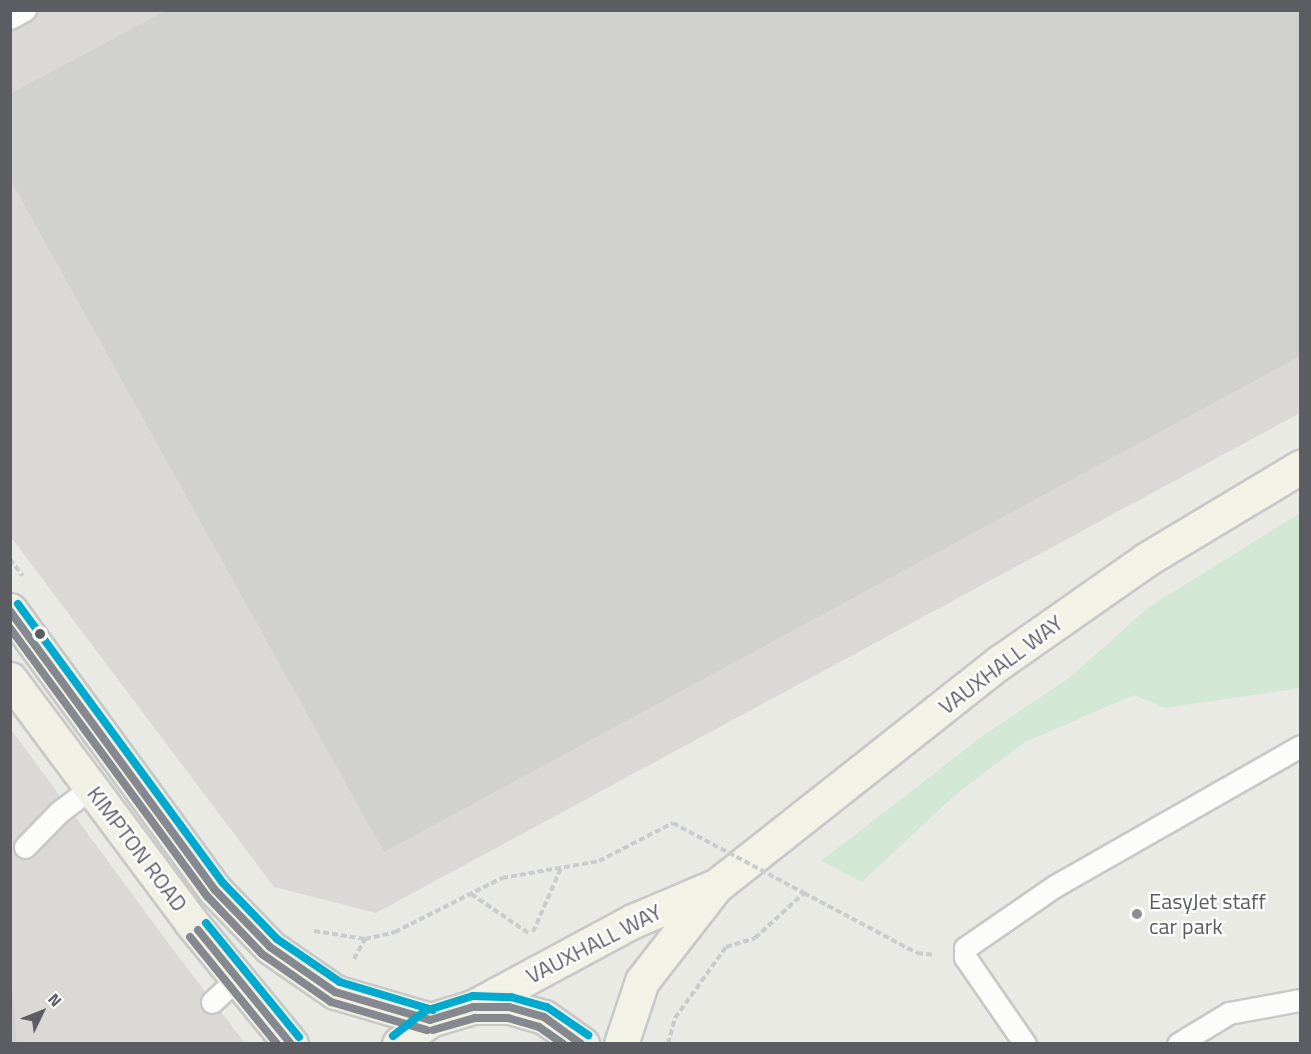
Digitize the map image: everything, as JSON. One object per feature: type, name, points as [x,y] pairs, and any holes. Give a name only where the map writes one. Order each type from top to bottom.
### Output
[{"type":"highway","name":"KIMPTON ROAD","points":[[10,610],[215,890],[270,947],[335,992],[430,1020]]},
{"type":"highway","name":"KIMPTON ROAD","points":[[10,679],[91,788],[291,1044]]},
{"type":"highway","points":[[399,1044],[430,1020],[473,1007],[509,1007],[544,1017],[582,1044]]},
{"type":"main road","name":"VAUXHALL WAY","points":[[621,1044],[642,981],[716,886],[1000,662],[1147,559],[1300,467]]},
{"type":"main road","name":"VAUXHALL WAY","points":[[473,1007],[633,921],[716,886]]},
{"type":"lane","points":[[10,18],[26,10]]},
{"type":"lane","points":[[1025,1044],[965,957],[965,948],[975,938],[1055,886],[1300,746]]},
{"type":"lane","points":[[25,848],[59,812],[91,788]]},
{"type":"lane","points":[[212,1002],[238,978]]},
{"type":"lane","points":[[1178,1044],[1229,1013],[1300,1000]]},
{"type":"path","points":[[350,965],[365,939],[395,932],[502,878],[599,861],[673,823],[918,953],[965,957]]},
{"type":"path","points":[[532,935],[561,868]]},
{"type":"path","points":[[668,1044],[675,1018],[726,947],[754,938],[804,893]]},
{"type":"path","points":[[471,894],[540,941]]},
{"type":"shaded area","points":[[11,11],[1300,11],[1300,413],[376,913],[274,887],[11,537]]},
{"type":"shaded area","points":[[10,728],[174,951],[245,1043],[11,1043]]},
{"type":"green space","points":[[1300,513],[1300,688],[1165,708],[1134,695],[1025,742],[956,794],[862,882],[821,861],[984,735],[1069,678],[1149,607]]},
{"type":"building","points":[[167,10],[1300,10],[1300,356],[384,852],[10,179],[10,94]]},
{"type":"building","points":[[10,987],[12,987],[17,1044],[10,1044]]},
{"type":"transit line","points":[[18,604],[223,883],[277,939],[340,982],[433,1010]]},
{"type":"transit line","points":[[10,611],[215,890],[270,947],[335,992],[430,1020]]},
{"type":"transit line","points":[[10,628],[207,896],[262,954],[331,1002],[427,1030]]},
{"type":"transit line","points":[[206,923],[299,1037]]},
{"type":"transit line","points":[[198,930],[291,1044]]},
{"type":"transit line","points":[[190,937],[277,1044]]},
{"type":"transit line","points":[[393,1036],[425,1011],[473,996],[511,997],[547,1007],[588,1035]]},
{"type":"transit line","points":[[430,1020],[473,1007],[509,1007],[544,1017],[581,1044]]},
{"type":"transit line","points":[[433,1030],[475,1018],[508,1018],[539,1027],[563,1044]]},
{"type":"place","name":"EasyJet staff car park","points":[[1137,914]]}]
